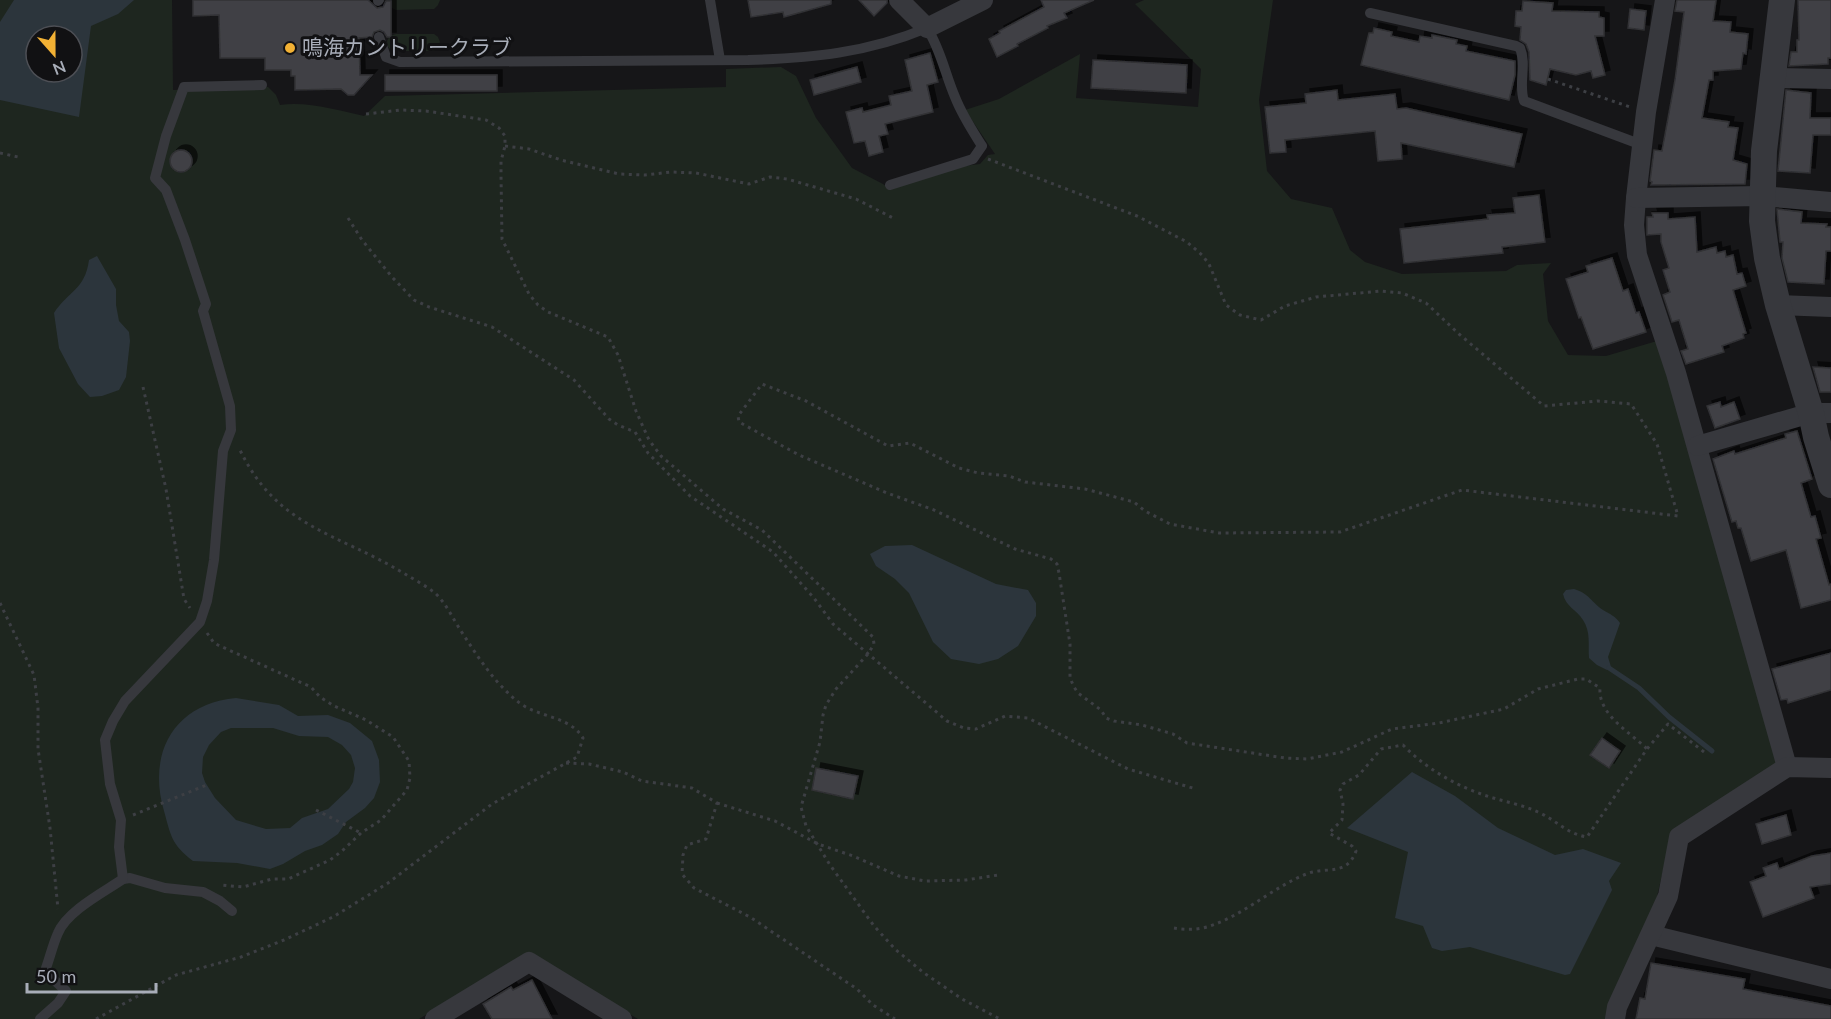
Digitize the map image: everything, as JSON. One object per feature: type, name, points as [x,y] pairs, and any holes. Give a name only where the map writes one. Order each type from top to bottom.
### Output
[{"type":"street","points":[[899,0],[927,28],[983,0]]},
{"type":"street","points":[[1665,0],[1646,112],[1636,198],[1634,225],[1637,255],[1676,373],[1787,767]]},
{"type":"street","points":[[1782,0],[1764,151],[1762,221],[1767,258],[1778,305],[1821,413],[1816,437],[1831,485]]},
{"type":"street","points":[[1772,78],[1831,79]]},
{"type":"street","points":[[1636,198],[1762,196],[1831,202]]},
{"type":"street","points":[[1778,305],[1831,307]]},
{"type":"street","points":[[1697,446],[1821,413]]},
{"type":"street","points":[[1615,1019],[1617,1007],[1668,896],[1679,837],[1787,767],[1831,768]]},
{"type":"street","points":[[1651,935],[1831,979]]},
{"type":"street","points":[[435,1019],[529,962],[622,1019]]},
{"type":"lane","points":[[710,0],[720,60]]},
{"type":"lane","points":[[1371,13],[1516,46],[1520,48],[1524,59],[1522,90],[1524,101],[1642,145]]},
{"type":"lane","points":[[379,37],[386,57],[400,62],[720,60],[800,58],[836,54],[897,41],[927,28],[938,45],[957,103],[982,146],[973,159],[890,185]]},
{"type":"lane","points":[[123,879],[119,848],[121,820],[110,784],[105,740],[112,722],[125,701],[200,622],[211,582],[223,451],[231,430],[228,398],[203,311],[206,304],[166,190],[155,178],[166,136],[184,87],[262,85]]},
{"type":"lane","points":[[40,1019],[58,1003],[66,991],[45,969],[58,931],[65,921],[78,910],[123,879],[130,878],[165,888],[201,891],[220,901],[232,911]]},
{"type":"path","points":[[1548,79],[1646,112]]},
{"type":"path","points":[[366,114],[401,110],[426,111],[486,120],[499,128],[505,136],[506,146],[501,161],[502,239],[529,294],[548,312],[608,337],[618,355],[636,411],[649,440],[661,456],[723,509],[762,530],[873,637],[874,644],[868,654],[836,689],[826,705],[820,742],[801,807],[806,826],[874,926],[896,950],[924,973],[963,999],[1000,1019]]},
{"type":"path","points":[[506,146],[530,149],[561,160],[619,174],[645,176],[671,172],[696,173],[749,184],[770,177],[787,179],[856,199],[895,219]]},
{"type":"path","points":[[0,153],[18,157]]},
{"type":"path","points":[[976,154],[1137,216],[1187,242],[1209,264],[1226,305],[1240,315],[1262,320],[1285,306],[1316,297],[1381,291],[1402,293],[1426,303],[1467,342],[1544,406],[1598,401],[1631,404],[1657,444],[1678,516],[1462,490],[1340,532],[1219,532],[1170,524],[1145,511],[1134,502],[1085,489],[1025,482],[1009,476],[978,473],[959,468],[910,444],[888,446],[806,401],[762,384],[738,416],[739,422],[799,455],[887,493],[934,510],[1015,549],[1051,559],[1057,564],[1059,573],[1070,644],[1070,678],[1078,693],[1101,710],[1106,718],[1114,721],[1142,725],[1173,734],[1187,743],[1285,758],[1307,759],[1342,752],[1392,729],[1439,723],[1504,709],[1538,689],[1586,679],[1600,688],[1599,698],[1615,721],[1627,734],[1647,749]]},
{"type":"path","points":[[348,218],[362,240],[414,300],[492,327],[574,380],[609,419],[635,432],[648,453],[690,496],[772,552],[814,598],[833,624],[947,721],[964,728],[976,729],[1005,716],[1028,718],[1128,769],[1196,789]]},
{"type":"path","points":[[143,387],[166,489],[184,599],[210,638],[220,646],[311,687],[320,697],[334,706],[384,730],[400,745],[409,761],[410,778],[407,790],[381,820],[361,833],[330,860],[288,879],[272,879],[243,887],[223,885],[201,891]]},
{"type":"path","points":[[96,1019],[176,975],[241,957],[284,940],[333,916],[388,883],[492,804],[577,757],[583,738],[574,727],[531,711],[510,695],[485,669],[436,594],[373,556],[297,519],[274,500],[254,477],[231,430]]},
{"type":"path","points":[[0,603],[34,675],[38,708],[38,749],[58,897],[58,931]]},
{"type":"path","points":[[1173,928],[1184,930],[1209,927],[1307,874],[1316,871],[1326,872],[1347,865],[1353,859],[1356,851],[1352,846],[1329,833],[1342,820],[1343,804],[1340,790],[1343,784],[1359,775],[1381,749],[1403,745],[1421,763],[1448,779],[1472,790],[1529,808],[1548,816],[1575,835],[1587,837],[1647,749],[1668,724],[1704,752]]},
{"type":"path","points":[[566,763],[589,764],[623,772],[642,781],[692,788],[717,803],[775,821],[818,844],[899,876],[915,880],[966,880],[998,875]]},
{"type":"path","points":[[121,820],[209,784]]},
{"type":"path","points":[[717,803],[706,839],[687,845],[683,855],[682,874],[694,888],[750,917],[857,988],[873,1005],[896,1019]]},
{"type":"path","points":[[316,810],[361,833]]},
{"type":"shaded area","name":"鳴海カントリークラブ","points":[[0,0],[172,0],[173,90],[268,87],[276,95],[280,105],[311,105],[364,116],[385,96],[726,87],[726,69],[781,67],[796,76],[816,118],[852,168],[890,189],[956,167],[980,164],[988,155],[995,154],[965,110],[999,99],[1080,54],[1076,98],[1198,107],[1201,69],[1135,4],[1144,0],[1273,0],[1259,100],[1267,171],[1291,199],[1332,208],[1350,250],[1365,262],[1402,274],[1506,271],[1517,265],[1551,263],[1543,274],[1548,321],[1568,355],[1606,356],[1657,341],[1778,759],[1776,766],[1672,832],[1656,901],[1609,1019],[638,1019],[528,953],[419,1019],[0,1019]]},
{"type":"shaded area","points":[[14,0],[134,0],[118,14],[91,26],[84,79],[84,24],[24,24],[24,84],[83,84],[79,117],[0,100],[0,22]]},
{"type":"shaded area","points":[[387,0],[440,0],[434,9],[396,10],[390,7]]},
{"type":"shaded area","points":[[434,34],[440,42],[436,50],[431,51],[393,51],[388,47],[387,41],[390,36]]},
{"type":"shaded area","points":[[97,256],[116,289],[119,321],[129,332],[130,341],[126,377],[119,390],[102,396],[90,397],[78,384],[59,348],[54,313],[84,278],[89,260]]},
{"type":"shaded area","points":[[912,545],[996,584],[1028,590],[1036,603],[1036,616],[1018,646],[998,659],[979,664],[951,659],[933,642],[909,593],[895,579],[876,566],[870,554],[885,546]]},
{"type":"shaded area","points":[[1574,589],[1587,596],[1620,623],[1608,657],[1611,667],[1607,670],[1589,658],[1586,625],[1564,598],[1563,594],[1566,590]]},
{"type":"shaded area","points":[[236,698],[279,705],[298,716],[328,715],[350,723],[372,741],[379,760],[380,782],[374,798],[346,822],[338,834],[322,845],[270,869],[237,863],[193,861],[180,850],[170,833],[160,790],[159,770],[163,751],[170,735],[181,721],[196,710],[214,702]],"holes":[[[231,728],[273,728],[299,736],[328,737],[342,745],[351,755],[355,768],[353,782],[349,789],[328,809],[302,818],[290,828],[266,829],[236,820],[215,798],[202,773],[203,757],[209,745],[221,732]]]},
{"type":"shaded area","points":[[1412,772],[1455,796],[1498,828],[1555,855],[1583,849],[1621,863],[1609,881],[1612,890],[1570,974],[1565,975],[1470,947],[1442,951],[1432,948],[1423,926],[1395,918],[1408,852],[1347,828]]},
{"type":"building","name":"鳴海カントリークラブ","points":[[193,0],[368,0],[377,8],[383,7],[386,1],[391,1],[391,37],[387,37],[380,30],[374,32],[372,37],[359,38],[360,75],[372,75],[354,95],[348,95],[341,89],[295,90],[295,76],[291,76],[291,70],[265,70],[265,58],[220,58],[219,15],[193,16]]},
{"type":"building","points":[[748,0],[831,0],[831,4],[784,17],[783,12],[751,17]]},
{"type":"building","points":[[859,0],[887,0],[887,3],[874,16]]},
{"type":"building","points":[[1041,0],[1094,0],[1064,13],[1067,18],[1047,26],[1048,28],[997,57],[989,39],[1000,33],[999,31],[1044,7]]},
{"type":"building","points":[[1677,0],[1716,0],[1713,21],[1731,22],[1730,32],[1748,34],[1746,54],[1743,53],[1741,69],[1713,71],[1713,80],[1709,80],[1702,118],[1729,122],[1728,127],[1738,128],[1733,160],[1747,164],[1745,184],[1651,185],[1654,150],[1662,151],[1675,80],[1684,12],[1675,11]]},
{"type":"building","points":[[1798,0],[1831,0],[1831,58],[1828,58],[1828,64],[1789,66],[1791,52],[1797,52],[1797,40],[1799,40]]},
{"type":"building","points":[[1523,1],[1553,3],[1552,11],[1599,12],[1599,17],[1604,18],[1604,36],[1595,36],[1605,75],[1593,78],[1591,71],[1576,75],[1550,69],[1546,85],[1530,80],[1529,52],[1526,44],[1520,40],[1521,27],[1515,26],[1516,11],[1522,11]]},
{"type":"building","points":[[1630,9],[1646,11],[1644,30],[1628,28]]},
{"type":"building","points":[[1374,28],[1392,32],[1391,36],[1419,42],[1420,36],[1432,38],[1432,35],[1457,40],[1456,44],[1467,46],[1466,51],[1515,61],[1515,75],[1509,100],[1361,65],[1369,33],[1373,33]]},
{"type":"building","points":[[930,53],[938,82],[927,85],[933,112],[885,124],[888,134],[879,136],[883,152],[869,156],[865,141],[854,143],[846,112],[862,108],[863,112],[891,105],[889,96],[912,91],[905,60]]},
{"type":"building","points":[[1093,60],[1187,65],[1186,93],[1091,88]]},
{"type":"building","points":[[857,67],[861,82],[814,95],[810,80]]},
{"type":"building","points":[[385,75],[497,75],[497,91],[385,91]]},
{"type":"building","points":[[1337,90],[1338,100],[1395,94],[1397,109],[1406,108],[1522,134],[1514,167],[1401,143],[1402,159],[1378,161],[1375,131],[1285,140],[1286,152],[1270,153],[1265,107],[1306,103],[1305,94]]},
{"type":"building","points":[[1786,90],[1811,93],[1810,118],[1831,118],[1831,135],[1813,135],[1810,173],[1778,171]]},
{"type":"building","points":[[181,150],[189,153],[192,161],[189,169],[181,172],[173,169],[170,161],[173,153]]},
{"type":"building","points":[[1539,195],[1545,242],[1502,247],[1503,253],[1404,263],[1400,229],[1488,219],[1487,215],[1515,213],[1513,198]]},
{"type":"building","points":[[1777,209],[1802,212],[1801,223],[1827,224],[1826,227],[1831,227],[1831,251],[1826,251],[1824,284],[1788,282],[1782,258],[1783,242],[1780,242]]},
{"type":"building","points":[[1652,213],[1668,213],[1668,219],[1695,217],[1697,252],[1716,247],[1717,253],[1725,251],[1726,257],[1733,255],[1737,274],[1742,273],[1746,286],[1733,290],[1746,333],[1743,334],[1744,338],[1722,346],[1724,352],[1686,364],[1681,351],[1688,349],[1679,320],[1672,322],[1663,295],[1670,292],[1663,270],[1669,268],[1661,242],[1661,234],[1647,235],[1647,217],[1653,217]]},
{"type":"building","points":[[1612,258],[1623,291],[1628,289],[1636,313],[1639,312],[1646,332],[1593,349],[1581,317],[1579,318],[1566,279],[1588,272],[1586,266]]},
{"type":"building","points":[[1813,367],[1831,368],[1831,392],[1820,392]]},
{"type":"building","points":[[1720,402],[1721,407],[1734,402],[1740,419],[1715,428],[1707,406]]},
{"type":"building","points":[[1797,431],[1812,479],[1801,483],[1811,517],[1815,516],[1821,538],[1816,539],[1829,585],[1831,584],[1831,600],[1801,608],[1786,550],[1751,561],[1741,528],[1738,528],[1736,521],[1732,522],[1713,459],[1734,451],[1735,454],[1786,438],[1785,434]]},
{"type":"building","points":[[1831,653],[1831,690],[1788,703],[1787,699],[1781,700],[1772,669]]},
{"type":"building","points":[[1602,738],[1620,751],[1609,768],[1590,755]]},
{"type":"building","points":[[816,768],[858,776],[853,799],[812,790]]},
{"type":"building","points":[[1786,815],[1791,835],[1762,844],[1756,824]]},
{"type":"building","points":[[1831,853],[1831,884],[1810,887],[1814,898],[1763,917],[1750,882],[1766,876],[1763,868],[1777,863],[1779,869],[1812,856]]},
{"type":"building","points":[[1651,963],[1745,979],[1743,989],[1831,1006],[1831,1019],[1636,1019],[1640,998],[1645,999]]},
{"type":"building","points":[[532,980],[552,1019],[492,1019],[483,1004],[511,987],[513,990]]},
{"type":"waterway","points":[[1609,668],[1639,688],[1669,717],[1712,751]]},
{"type":"place","name":"鳴海カントリークラブ","points":[[290,48]]}]
